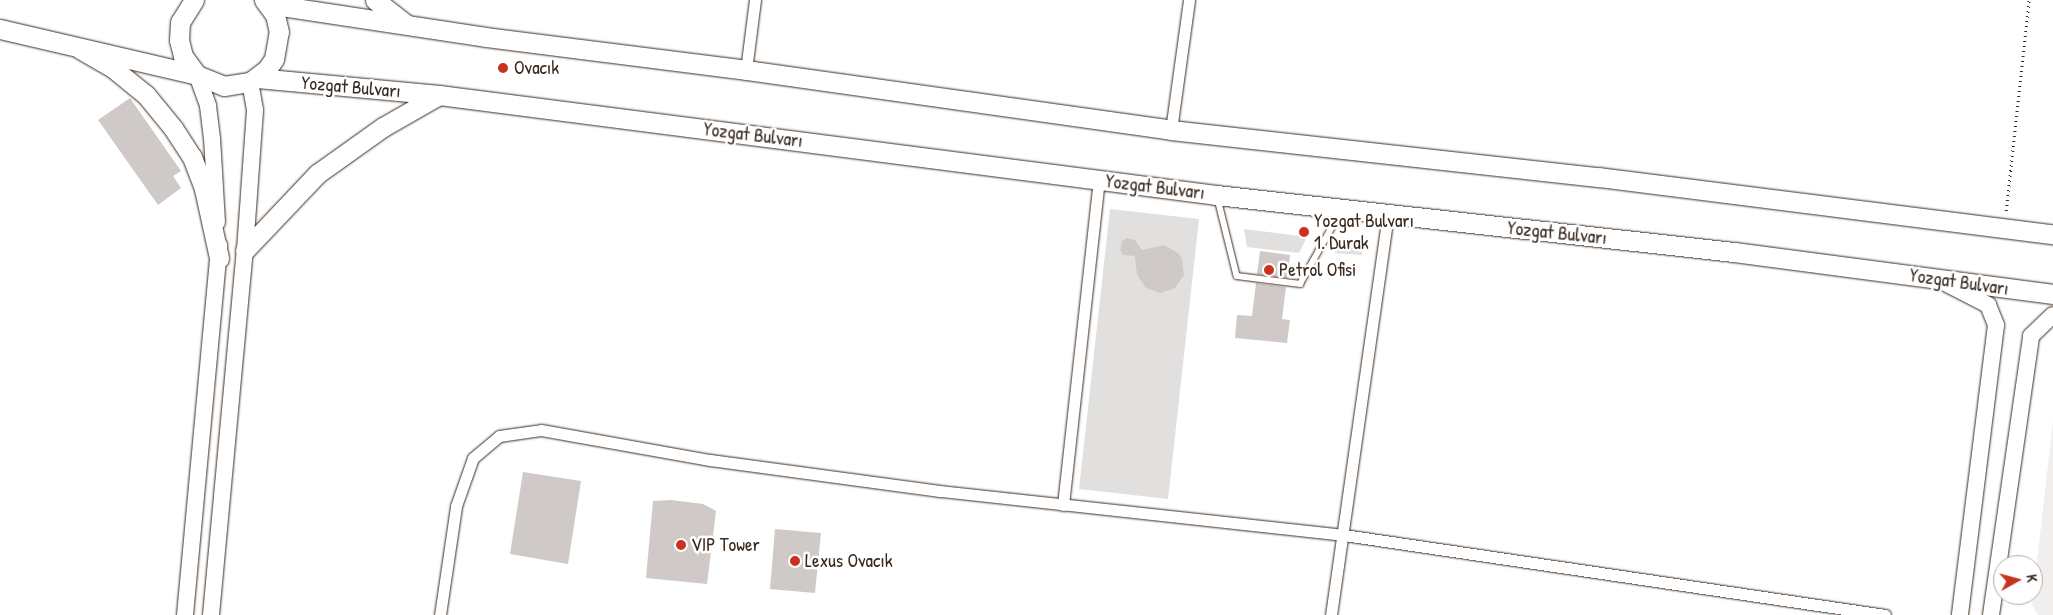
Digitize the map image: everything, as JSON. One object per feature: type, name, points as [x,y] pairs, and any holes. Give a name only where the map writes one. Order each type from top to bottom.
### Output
[{"type":"main road","points":[[376,0],[407,25]]},
{"type":"main road","points":[[185,615],[220,258],[208,106],[197,75],[183,56],[179,40],[180,22],[186,2]]},
{"type":"main road","points":[[266,2],[407,25],[746,70],[1171,130],[1599,177],[2053,234]]},
{"type":"main road","points":[[211,615],[245,250],[255,110],[254,80],[274,59],[279,41],[278,23],[266,2]]},
{"type":"main road","points":[[0,29],[197,75]]},
{"type":"main road","points":[[80,49],[114,69],[146,95],[178,136],[192,157],[204,189],[220,258]]},
{"type":"main road","name":"Yozgat Bulvarı","points":[[197,75],[224,86],[254,80],[439,95],[1216,195],[1734,252],[2053,294]]},
{"type":"main road","points":[[245,250],[318,174],[383,127],[439,95]]},
{"type":"main road","points":[[1939,279],[1988,305],[1996,325],[1960,615]]},
{"type":"main road","points":[[1991,615],[2030,336],[2053,315]]},
{"type":"street","points":[[746,70],[755,0]]},
{"type":"street","points":[[1171,130],[1189,0]]},
{"type":"street","points":[[1063,505],[1099,180]]},
{"type":"street","points":[[1331,615],[1344,535],[1388,214]]},
{"type":"street","points":[[440,615],[456,506],[473,458],[499,436],[541,430],[720,461],[1063,505],[1344,535],[1885,615]]},
{"type":"lane","points":[[1216,195],[1237,276],[1300,284],[1342,209]]},
{"type":"path","points":[[2004,228],[2029,0]]},
{"type":"shaded area","points":[[1110,209],[1199,219],[1168,499],[1079,489]]},
{"type":"shaded area","points":[[1244,229],[1307,237],[1299,253],[1247,247]]},
{"type":"shaded area","points":[[1345,239],[1363,242],[1362,255],[1335,253]]},
{"type":"shaded area","points":[[2053,421],[2053,615],[2038,615],[2032,605],[2043,605],[2043,555],[2038,555]]},
{"type":"building","points":[[130,98],[181,171],[173,176],[181,188],[158,205],[98,120]]},
{"type":"building","points":[[1127,238],[1135,240],[1142,250],[1164,245],[1178,253],[1182,259],[1184,275],[1175,288],[1160,293],[1146,288],[1137,275],[1135,256],[1123,255],[1120,250],[1122,241]]},
{"type":"building","points":[[1260,251],[1290,255],[1287,278],[1257,274]]},
{"type":"building","points":[[1256,283],[1286,287],[1282,319],[1290,320],[1287,343],[1235,338],[1237,315],[1252,316]]},
{"type":"building","points":[[523,472],[581,481],[568,564],[510,554]]},
{"type":"building","name":"VIP Tower","points":[[671,500],[703,504],[716,511],[707,584],[646,578],[653,501]]},
{"type":"building","name":"Lexus Ovacık","points":[[775,529],[821,533],[815,593],[770,589]]},
{"type":"place","name":"Ovacık","points":[[503,68]]},
{"type":"place","name":"Yozgat Bulvarı 1. Durak","points":[[1304,232]]},
{"type":"place","name":"Petrol Ofisi","points":[[1269,270]]},
{"type":"place","name":"VIP Tower","points":[[681,545]]},
{"type":"place","name":"Lexus Ovacık","points":[[795,561]]}]
